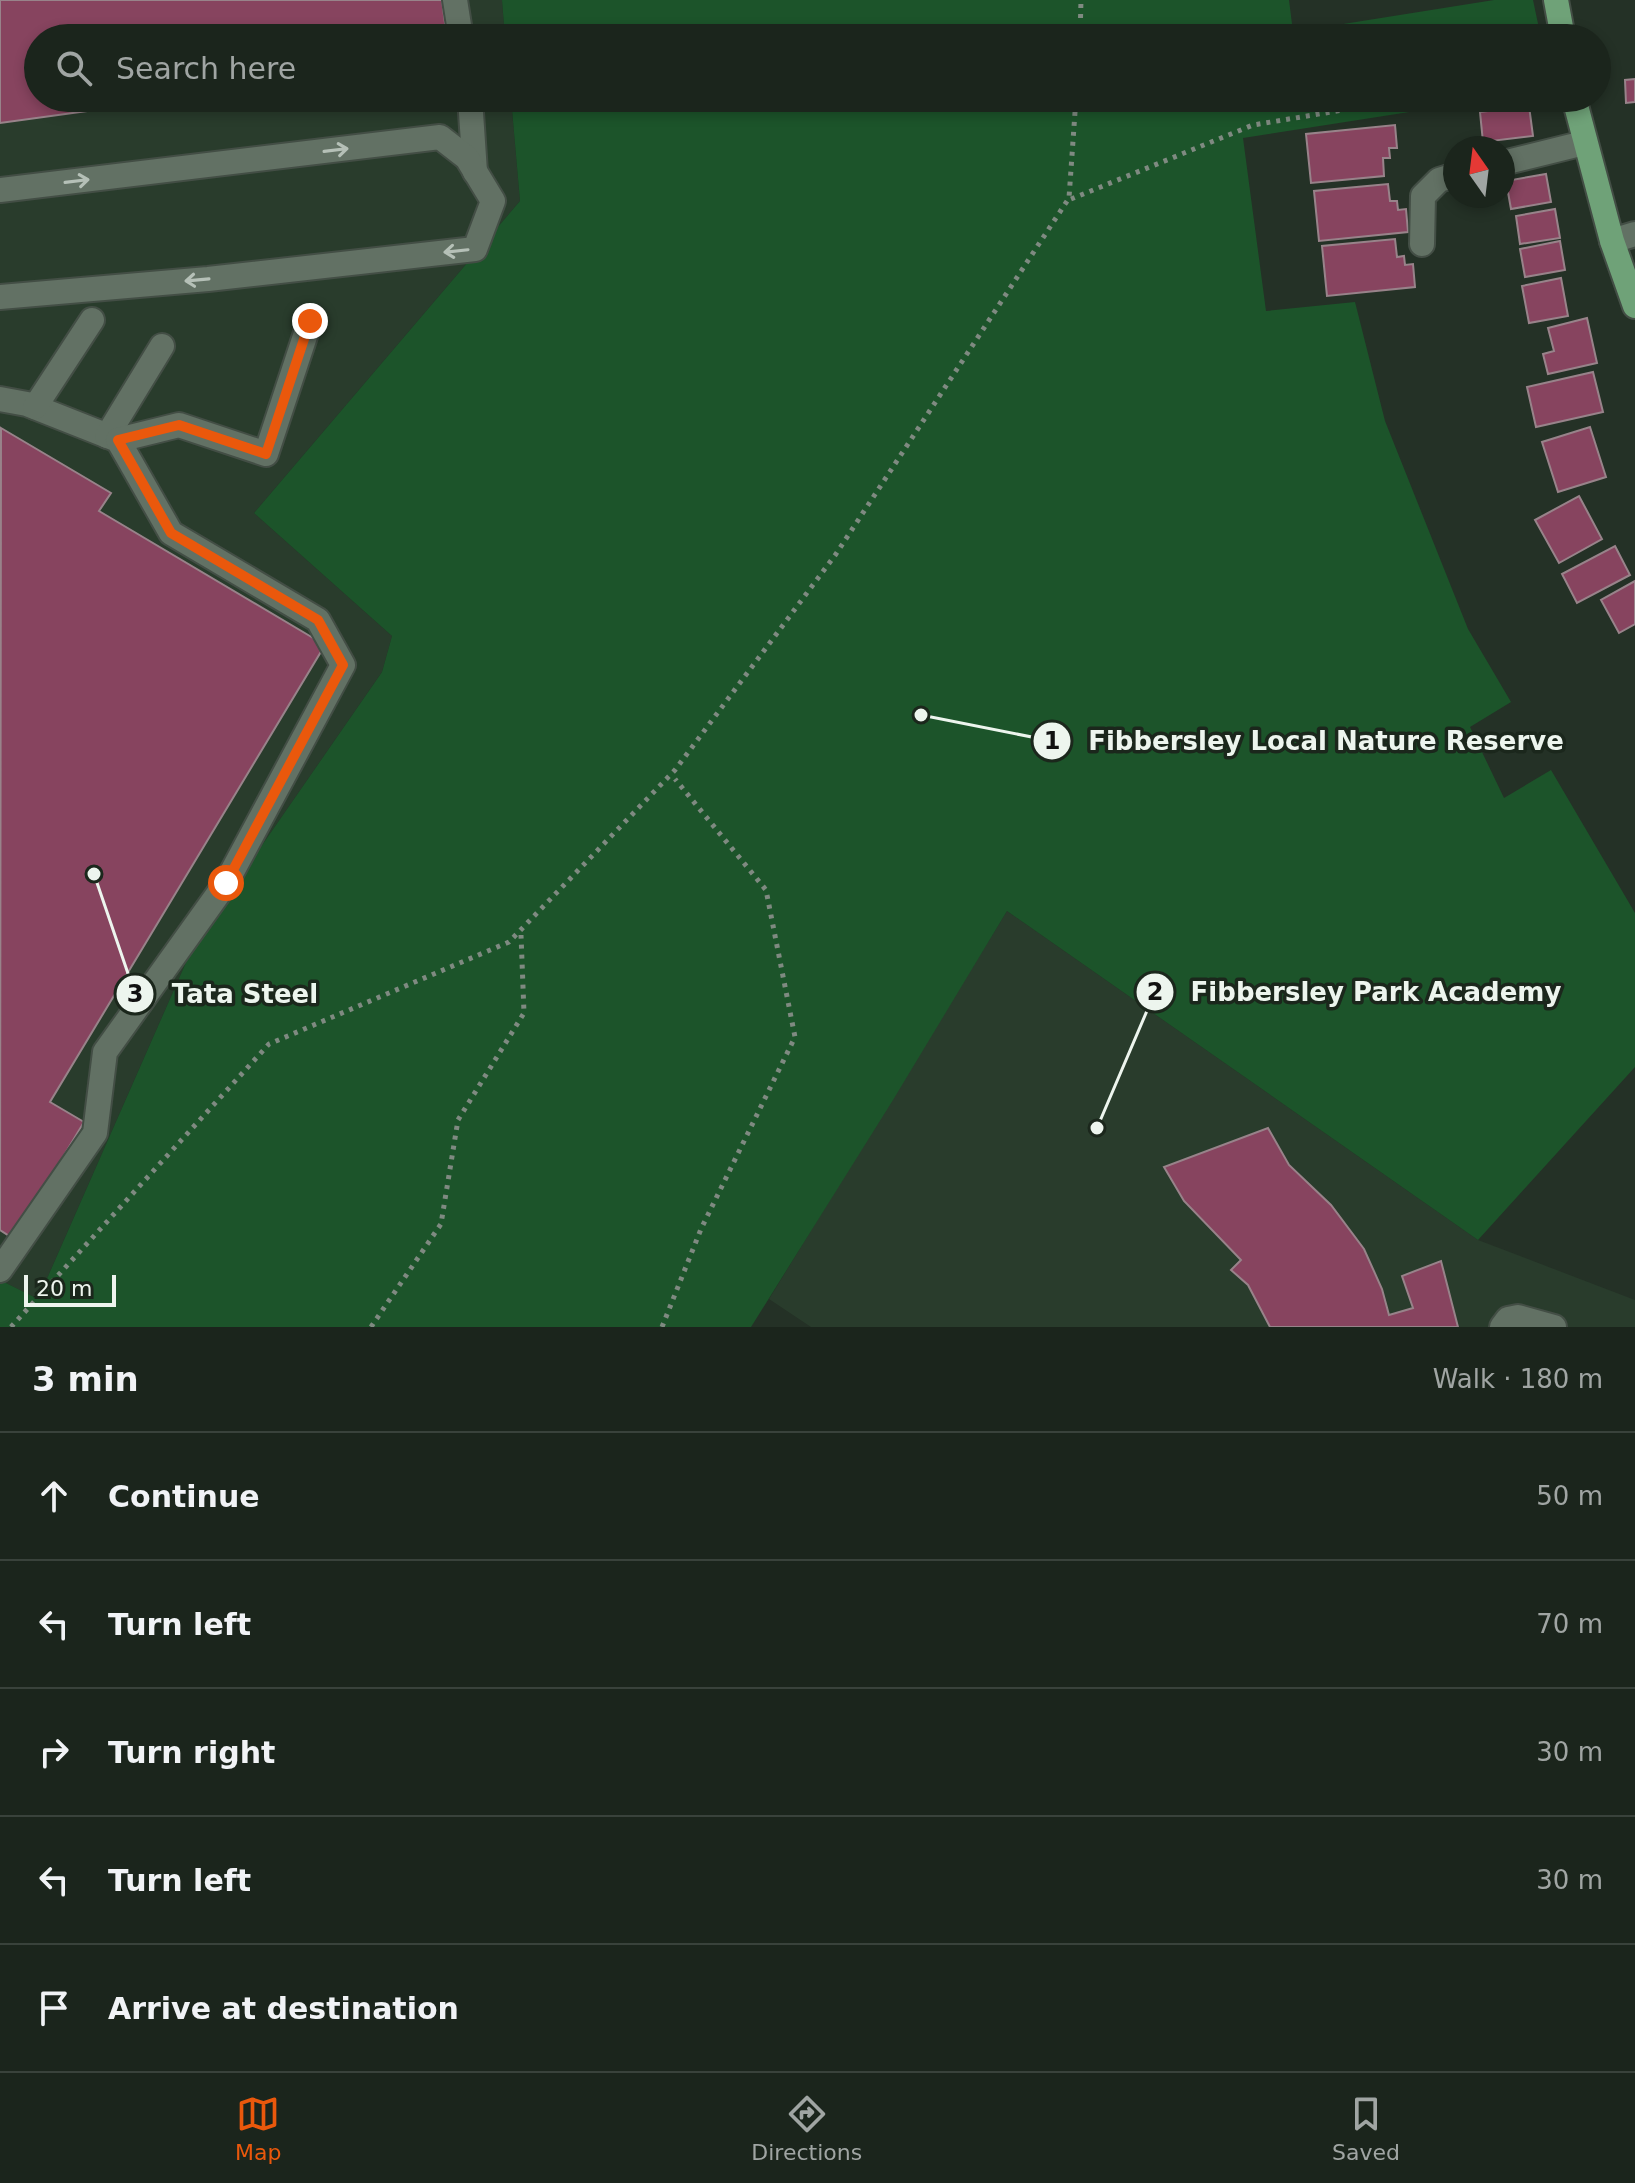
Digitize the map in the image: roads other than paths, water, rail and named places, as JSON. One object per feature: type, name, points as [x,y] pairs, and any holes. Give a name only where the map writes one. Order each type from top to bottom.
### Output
[{"type":"main road","points":[[1556,0],[1560,24]]},
{"type":"main road","points":[[1577,112],[1583,140],[1624,238],[1635,306]]},
{"type":"street","points":[[455,0],[459,24]]},
{"type":"street","points":[[471,112],[475,172]]},
{"type":"street","points":[[0,190],[440,137],[467,158],[493,201],[475,249],[208,279],[0,297]]},
{"type":"street","points":[[1515,160],[1583,140]]},
{"type":"street","points":[[1422,244],[1423,196],[1443,179]]},
{"type":"street","points":[[35,407],[92,320]]},
{"type":"street","points":[[0,399],[35,407],[112,438],[179,425],[266,454],[310,321]]},
{"type":"street","points":[[112,438],[162,346]]},
{"type":"street","points":[[0,1270],[95,1133],[105,1052],[226,883],[343,665],[318,620],[171,533],[112,438]]},
{"type":"street","points":[[1502,1327],[1508,1319],[1518,1317],[1554,1327]]},
{"type":"place","name":"Fibbersley Local Nature Reserve","points":[[921,715]]},
{"type":"place","name":"Tata Steel","points":[[94,874]]},
{"type":"place","name":"Fibbersley Park Academy","points":[[1097,1128]]}]
